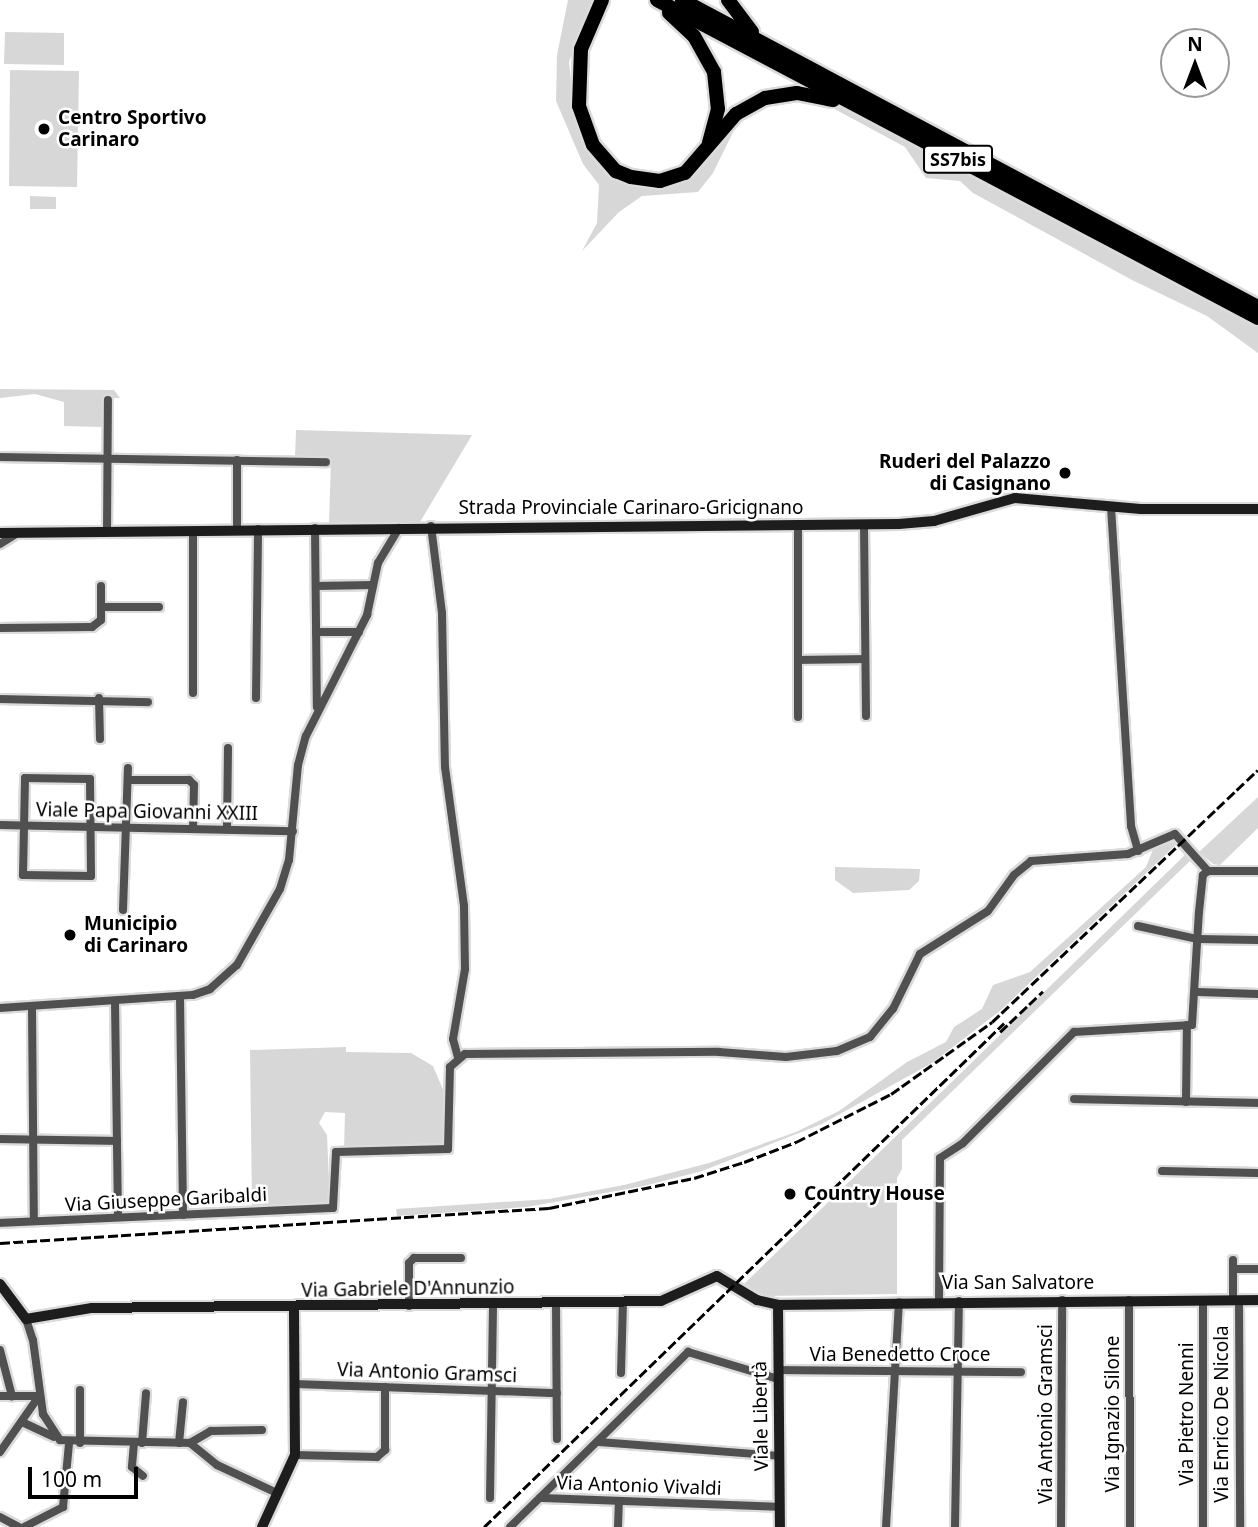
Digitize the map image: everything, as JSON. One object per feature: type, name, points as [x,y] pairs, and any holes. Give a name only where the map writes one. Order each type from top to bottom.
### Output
[{"type":"highway","points":[[650,0],[694,36],[714,72],[716,126],[701,160]]},
{"type":"highway","name":"SS7bis","points":[[657,0],[1258,318]]},
{"type":"highway","name":"SS7bis","points":[[682,0],[1258,307]]},
{"type":"highway","points":[[728,0],[745,26],[825,76]]},
{"type":"highway","points":[[601,3],[578,66],[579,106],[593,145],[616,171],[646,181],[674,178],[701,160],[737,114],[765,97],[818,95],[871,113]]},
{"type":"street","points":[[107,532],[108,400]]},
{"type":"street","points":[[0,457],[326,462]]},
{"type":"street","points":[[237,460],[237,530]]},
{"type":"street","name":"Strada Provinciale Carinaro-Gricignano","points":[[0,533],[400,526],[864,524],[934,521],[1015,498],[1111,507],[1258,509]]},
{"type":"street","points":[[1111,507],[1130,826],[1138,851]]},
{"type":"street","points":[[864,524],[866,716]]},
{"type":"street","points":[[798,525],[798,717]]},
{"type":"street","points":[[0,1008],[180,997],[210,989],[223,980],[256,939],[280,889],[293,831],[298,765],[317,709],[359,632],[378,563],[400,526]]},
{"type":"street","points":[[431,526],[442,613],[445,767],[464,906],[464,969],[453,1039],[458,1058],[494,1051],[719,1052],[763,1057],[821,1054],[870,1037],[893,1009],[920,954],[988,911],[1014,875],[1031,861],[1138,851],[1175,834],[1208,871]]},
{"type":"street","points":[[315,528],[317,709]]},
{"type":"street","points":[[256,698],[258,530]]},
{"type":"street","points":[[193,531],[193,693]]},
{"type":"street","points":[[0,544],[18,533]]},
{"type":"street","points":[[0,628],[92,627],[101,620],[101,586]]},
{"type":"street","points":[[316,586],[373,586]]},
{"type":"street","points":[[101,607],[159,607]]},
{"type":"street","points":[[316,632],[359,632]]},
{"type":"street","points":[[798,660],[865,659]]},
{"type":"street","points":[[99,698],[100,739]]},
{"type":"street","points":[[0,699],[99,698],[148,702]]},
{"type":"street","points":[[228,748],[228,830]]},
{"type":"street","points":[[123,910],[128,768]]},
{"type":"street","points":[[25,778],[90,779],[92,827],[91,876],[23,875],[25,778]]},
{"type":"street","points":[[128,780],[189,780],[194,785],[193,829]]},
{"type":"street","name":"Viale Papa Giovanni XXIII","points":[[0,825],[293,831]]},
{"type":"street","points":[[939,1301],[940,1158],[963,1143],[1074,1032],[1187,1025],[1196,1016],[1197,939],[1203,875],[1208,871],[1258,871]]},
{"type":"street","points":[[1138,926],[1197,939],[1258,940]]},
{"type":"street","points":[[1197,992],[1258,994]]},
{"type":"street","points":[[180,997],[183,1214]]},
{"type":"street","points":[[115,1002],[118,1217]]},
{"type":"street","points":[[32,1007],[34,1221]]},
{"type":"street","points":[[1186,1102],[1187,1025]]},
{"type":"street","name":"Via Giuseppe Garibaldi","points":[[0,1223],[333,1208],[336,1152],[448,1149],[447,1083],[450,1067],[458,1058]]},
{"type":"street","points":[[1074,1098],[1258,1103]]},
{"type":"street","points":[[0,1139],[117,1141]]},
{"type":"street","points":[[1162,1171],[1258,1173]]},
{"type":"street","points":[[409,1306],[409,1263],[414,1258],[461,1258]]},
{"type":"street","name":"Via Enrico De Nicola","points":[[1240,1527],[1233,1264],[1258,1269]]},
{"type":"street","name":"Via Gabriele D'Annunzio","points":[[26,1318],[92,1308],[493,1306],[623,1302],[675,1298],[717,1276],[757,1300],[778,1305]]},
{"type":"street","points":[[0,1284],[26,1318],[33,1340],[39,1396],[51,1431],[65,1442]]},
{"type":"street","name":"Via Antonio Gramsci","points":[[1061,1527],[1062,1300]]},
{"type":"street","name":"Via Ignazio Silone","points":[[1129,1300],[1130,1527]]},
{"type":"street","name":"Via Pietro Nenni","points":[[1203,1300],[1203,1527]]},
{"type":"street","name":"Via San Salvatore","points":[[778,1305],[939,1301],[1258,1300]]},
{"type":"street","points":[[955,1527],[959,1301]]},
{"type":"street","points":[[621,1373],[623,1302]]},
{"type":"street","points":[[886,1527],[899,1302]]},
{"type":"street","points":[[556,1305],[557,1439]]},
{"type":"street","name":"Viale Libertà","points":[[778,1305],[780,1527]]},
{"type":"street","points":[[490,1498],[493,1306]]},
{"type":"street","points":[[262,1527],[275,1492],[295,1455],[294,1307]]},
{"type":"street","points":[[33,1340],[39,1315]]},
{"type":"street","points":[[0,1350],[12,1396]]},
{"type":"street","name":"Via Benedetto Croce","points":[[600,1442],[688,1352],[778,1374],[1021,1371]]},
{"type":"street","name":"Via Antonio Gramsci","points":[[295,1384],[557,1394]]},
{"type":"street","points":[[295,1455],[377,1457],[385,1450],[385,1387]]},
{"type":"street","points":[[80,1390],[80,1443]]},
{"type":"street","points":[[143,1476],[132,1467],[146,1393]]},
{"type":"street","points":[[0,1396],[39,1396]]},
{"type":"street","points":[[0,1452],[39,1396]]},
{"type":"street","points":[[179,1443],[183,1402]]},
{"type":"street","points":[[22,1422],[65,1442],[80,1443],[190,1443],[211,1431],[261,1430]]},
{"type":"street","points":[[0,1517],[21,1527],[63,1507],[65,1442]]},
{"type":"street","points":[[510,1527],[600,1442],[779,1456]]},
{"type":"street","points":[[190,1443],[217,1465],[275,1492]]},
{"type":"street","name":"Via Antonio Vivaldi","points":[[540,1498],[780,1507]]},
{"type":"street","points":[[618,1527],[619,1502]]},
{"type":"shaded area","points":[[568,0],[592,0],[569,62],[576,124],[590,154],[620,180],[648,187],[676,183],[702,167],[730,126],[754,104],[778,95],[817,98],[843,107],[1258,327],[1258,353],[1207,316],[1132,280],[973,193],[960,181],[926,178],[905,147],[816,99],[781,97],[762,102],[739,120],[713,173],[698,192],[642,196],[619,212],[582,251],[597,223],[599,185],[583,164],[556,101],[557,55]]},
{"type":"shaded area","points":[[5,32],[64,33],[64,65],[4,64]]},
{"type":"shaded area","name":"Centro Sportivo Carinaro","points":[[10,70],[79,71],[77,187],[9,186]]},
{"type":"shaded area","points":[[30,196],[56,197],[56,209],[30,209]]},
{"type":"shaded area","points":[[0,389],[114,390],[120,398],[104,398],[103,427],[64,426],[64,402],[35,394],[0,398]]},
{"type":"shaded area","points":[[296,430],[472,435],[420,522],[329,523],[331,459],[295,457]]},
{"type":"shaded area","points":[[1258,797],[1258,828],[1220,865],[1213,864],[1199,852]]},
{"type":"shaded area","points":[[1171,839],[1179,842],[1001,1010],[932,1063],[822,1124],[702,1171],[644,1186],[527,1207],[397,1216],[396,1209],[549,1199],[624,1185],[709,1163],[796,1132],[839,1111],[907,1062],[946,1042],[954,1027],[982,1009],[993,985],[1030,972],[1146,867],[1154,847]]},
{"type":"shaded area","points":[[1189,851],[1194,857],[902,1140],[902,1169],[897,1178],[897,1294],[767,1296],[742,1286]]},
{"type":"shaded area","points":[[835,867],[920,869],[919,881],[909,890],[853,893],[835,880]]},
{"type":"shaded area","points":[[346,1047],[346,1052],[411,1053],[433,1066],[444,1092],[444,1148],[344,1149],[345,1113],[325,1112],[319,1123],[327,1135],[330,1204],[252,1206],[250,1050]]},
{"type":"railway","points":[[0,1243],[549,1208],[694,1178],[744,1162],[796,1142],[891,1094],[992,1022],[1258,770]]},
{"type":"railway","points":[[1000,1032],[1043,991]]},
{"type":"railway","points":[[484,1527],[1004,1023]]},
{"type":"place","name":"Centro Sportivo Carinaro","points":[[44,129]]},
{"type":"place","name":"Ruderi del Palazzo di Casignano","points":[[1065,473]]},
{"type":"place","name":"Municipio di Carinaro","points":[[70,935]]},
{"type":"place","name":"Country House","points":[[790,1194]]}]
